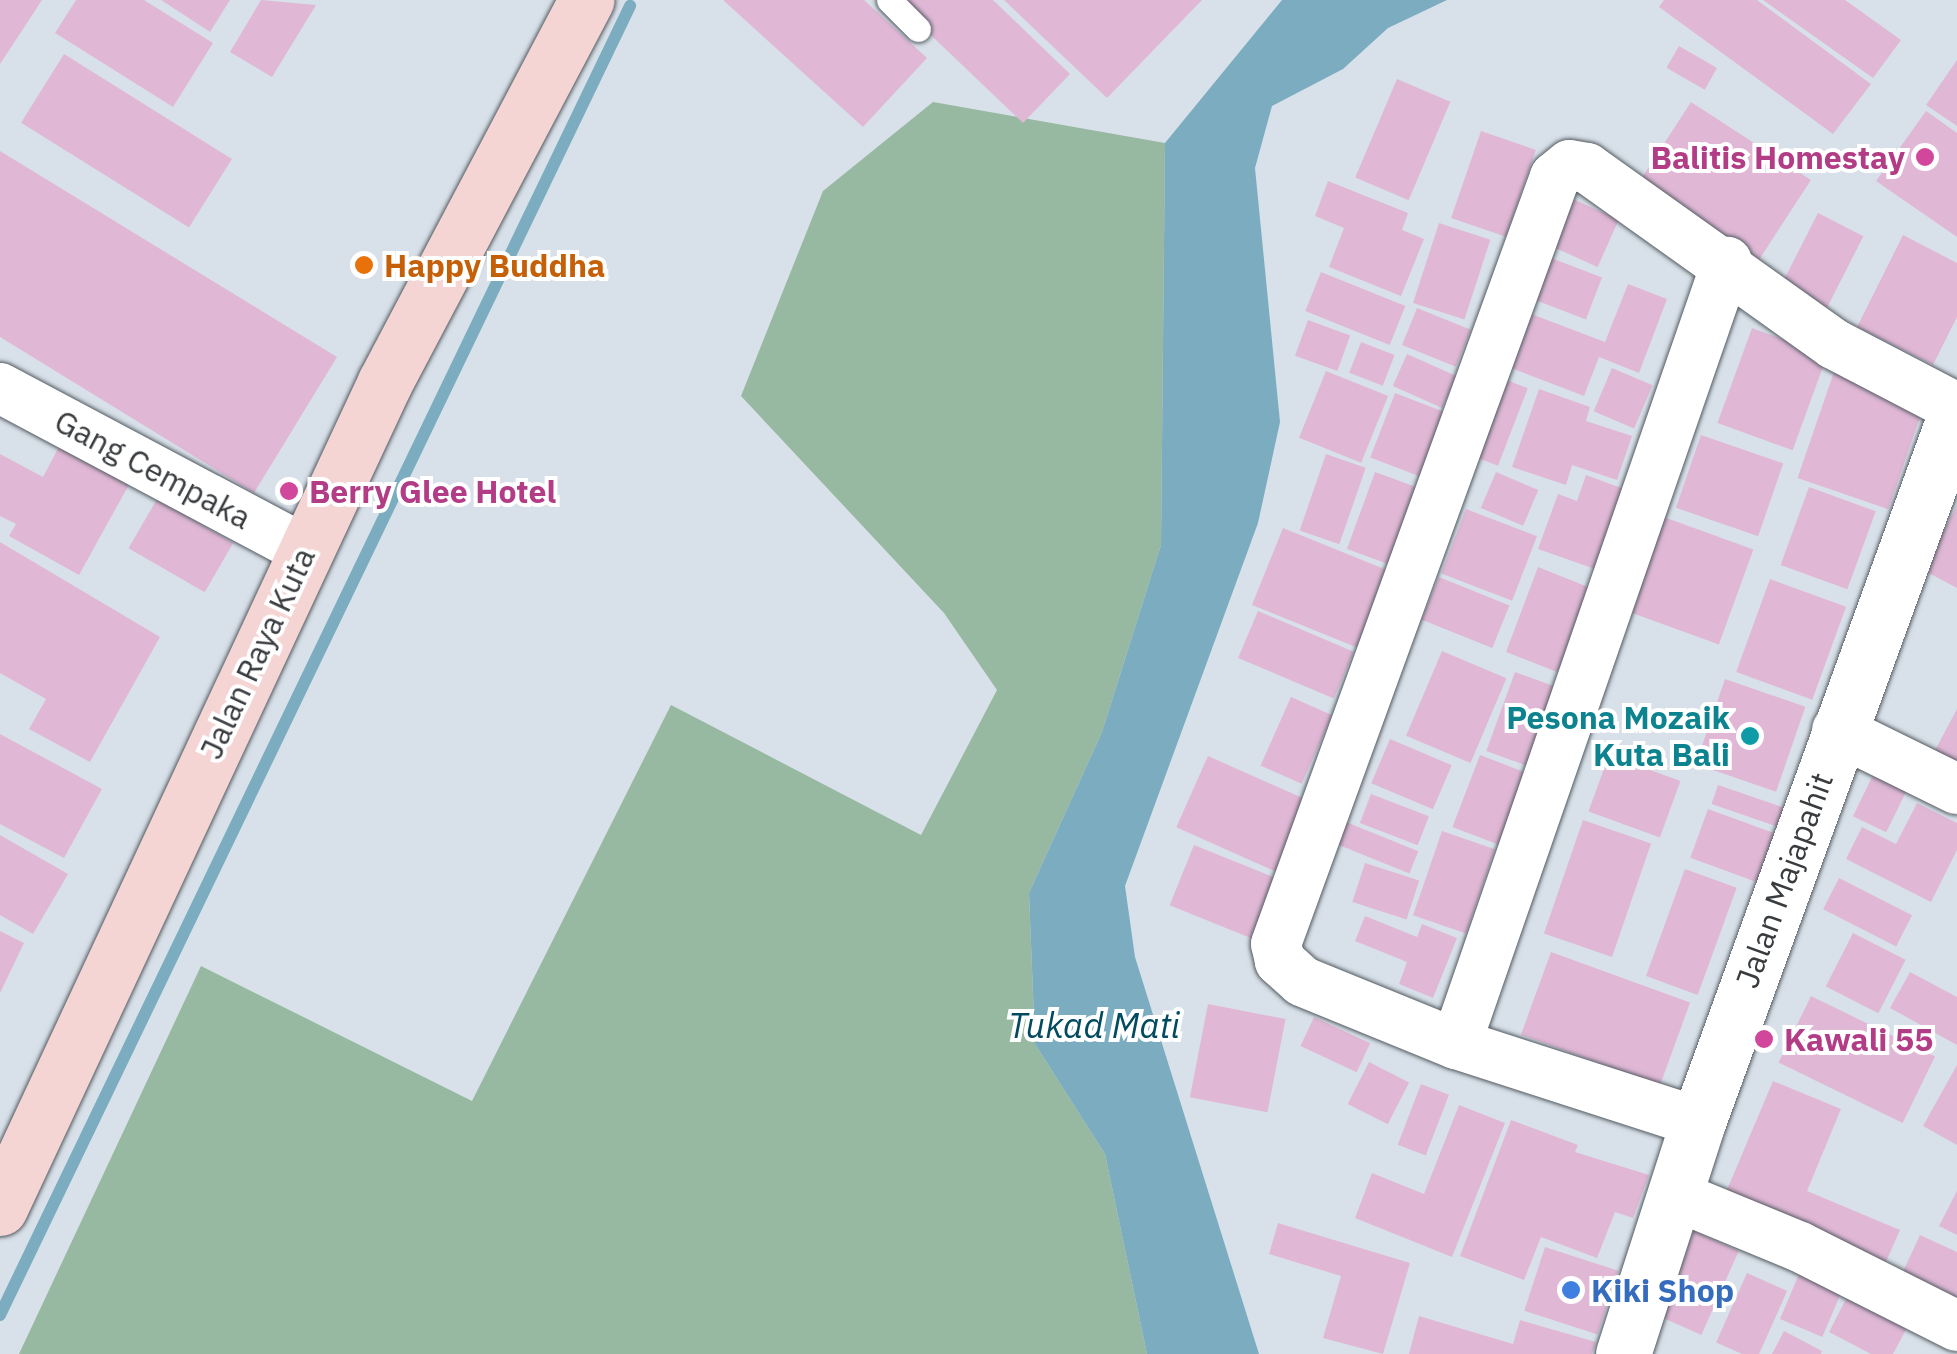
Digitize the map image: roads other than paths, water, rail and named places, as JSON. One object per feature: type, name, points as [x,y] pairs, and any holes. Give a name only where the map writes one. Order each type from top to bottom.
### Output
[{"type":"main road","name":"Jalan Raya Kuta","points":[[0,1208],[306,551],[482,189],[586,0]]},
{"type":"street","points":[[1698,1122],[1456,1044],[1302,981],[1280,961],[1278,930],[1360,724],[1554,177],[1570,165],[1587,168],[1727,262],[1834,344],[1957,409]]},
{"type":"street","points":[[1456,1044],[1727,262]]},
{"type":"street","name":"Gang Cempaka","points":[[0,388],[306,551]]},
{"type":"street","name":"Jalan Majapahit","points":[[1623,1354],[1698,1122],[1957,409]]},
{"type":"street","points":[[1838,730],[1957,789]]},
{"type":"street","points":[[1674,1195],[1800,1248],[1957,1326]]},
{"type":"lane","points":[[889,0],[918,29]]},
{"type":"water","name":"Tukad Mati","points":[[1282,0],[1447,0],[1388,28],[1343,69],[1272,106],[1255,168],[1280,422],[1258,523],[1125,886],[1135,957],[1259,1354],[1147,1354],[1105,1154],[1035,1044],[1029,893],[1102,732],[1161,545],[1165,143]]},
{"type":"waterway","points":[[0,1315],[630,6]]},
{"type":"place","name":"Balitis Homestay","points":[[1925,157]]},
{"type":"place","name":"Happy Buddha","points":[[364,265]]},
{"type":"place","name":"Berry Glee Hotel","points":[[289,491]]},
{"type":"place","name":"Pesona Mozaik Kuta Bali","points":[[1750,736]]},
{"type":"place","name":"Kawali 55","points":[[1764,1039]]},
{"type":"place","name":"Kiki Shop","points":[[1571,1290]]}]
